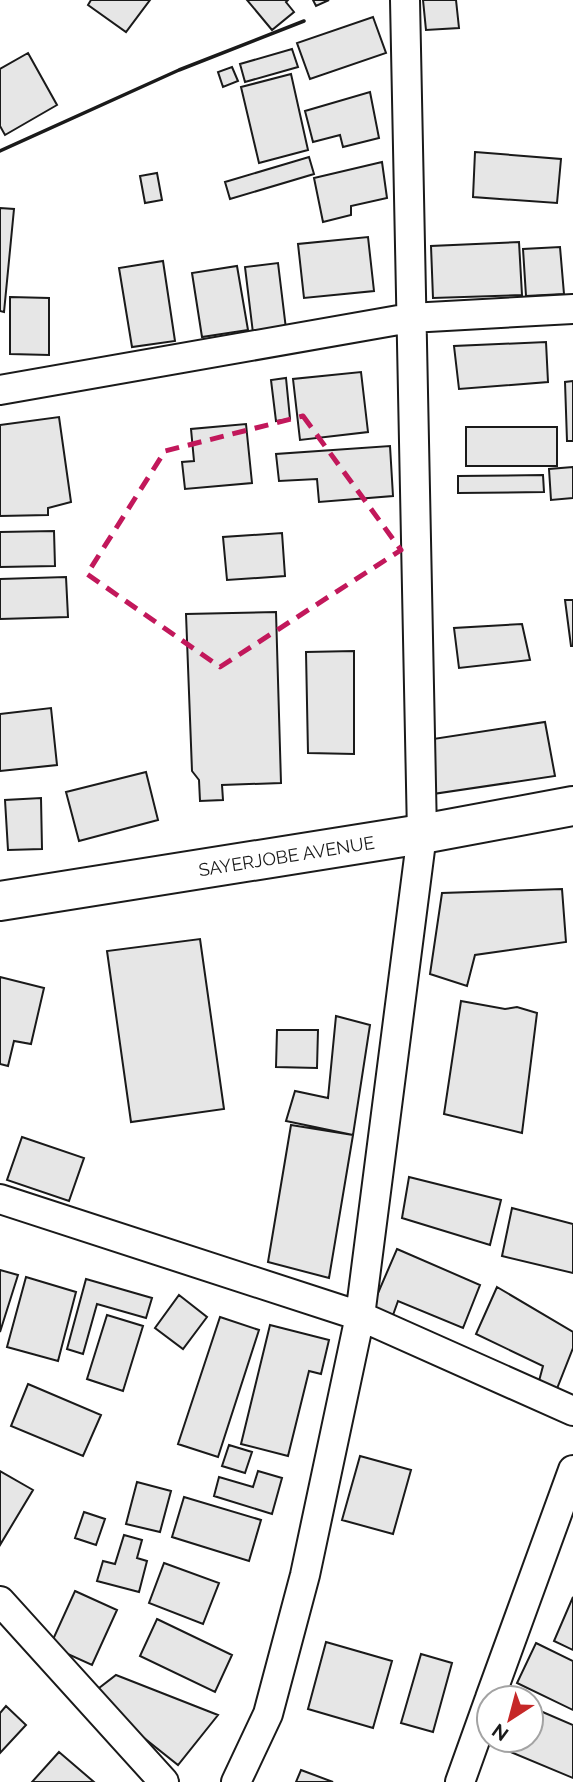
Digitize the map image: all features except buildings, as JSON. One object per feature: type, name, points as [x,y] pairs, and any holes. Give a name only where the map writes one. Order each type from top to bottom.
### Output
[{"type":"main road","name":"SAYERJOBE AVENUE","points":[[0,901],[422,834],[573,806]]},
{"type":"street","points":[[236,1782],[268,1714],[305,1575],[360,1316],[422,834],[405,0]]},
{"type":"street","points":[[0,390],[410,318],[573,309]]},
{"type":"street","points":[[0,1199],[360,1316],[573,1411]]},
{"type":"street","points":[[496,1684],[573,1470]]},
{"type":"street","points":[[0,1601],[164,1782]]},
{"type":"street","points":[[460,1782],[475,1741]]},
{"type":"highlighted area","points":[[303,416],[401,550],[220,667],[87,574],[165,451]]},
{"type":"wall","points":[[0,151],[179,70],[304,21]]}]
